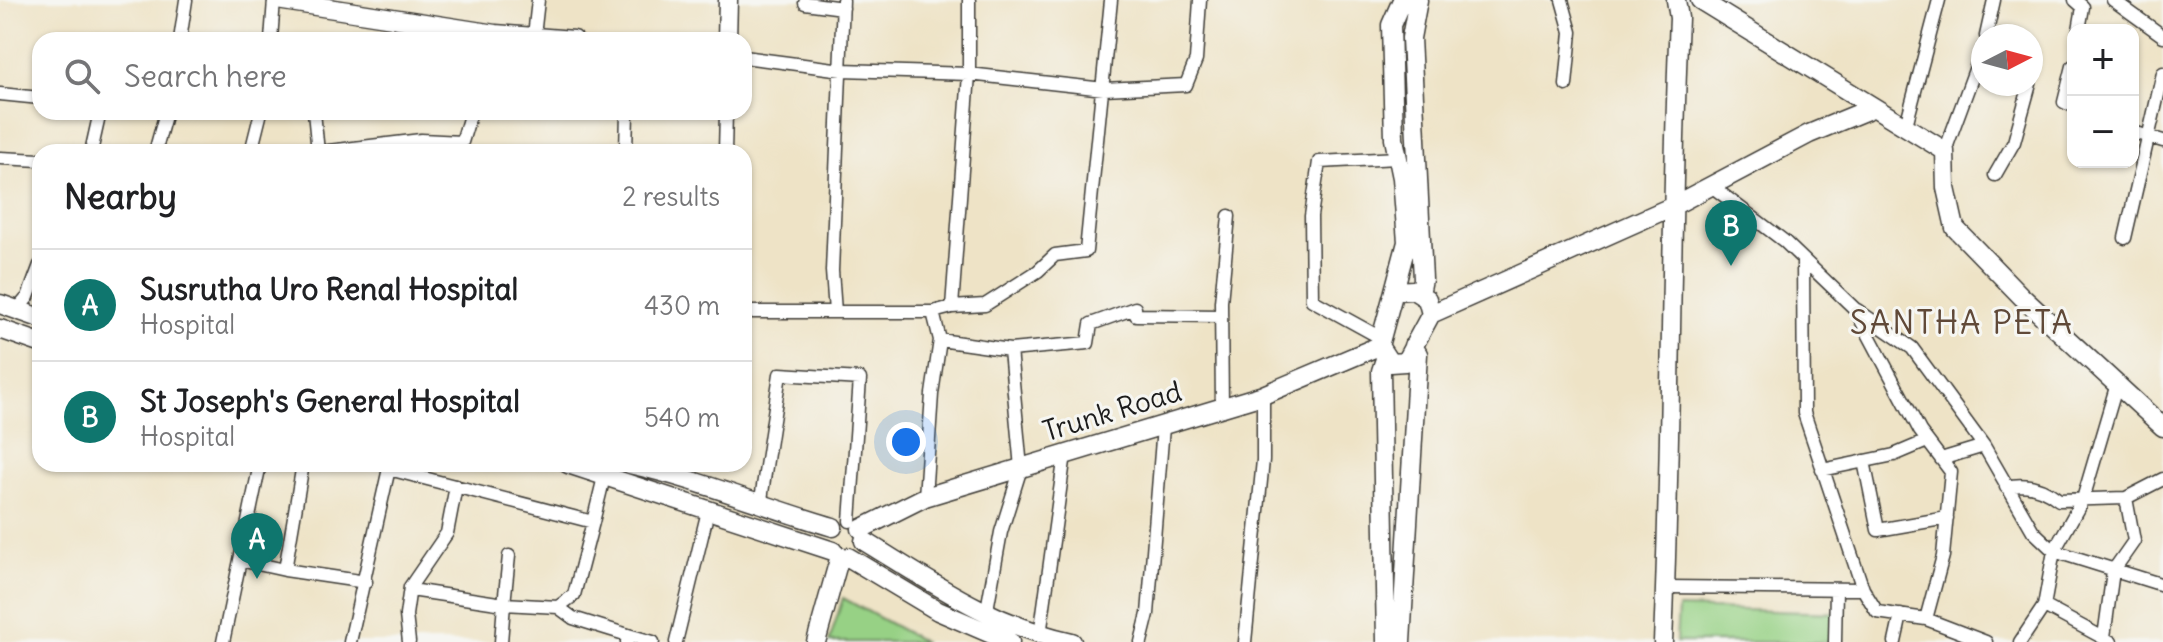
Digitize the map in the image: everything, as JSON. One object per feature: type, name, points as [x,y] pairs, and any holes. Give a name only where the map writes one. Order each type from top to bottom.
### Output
[{"type":"street","points":[[181,32],[186,0]]},
{"type":"street","points":[[272,32],[275,0],[308,2],[467,32]]},
{"type":"street","points":[[534,32],[538,0]]},
{"type":"street","points":[[727,32],[728,0]]},
{"type":"street","points":[[952,307],[969,74],[969,0]]},
{"type":"street","points":[[752,312],[933,312],[952,307],[985,305],[1038,271],[1055,255],[1086,251],[1111,0]]},
{"type":"street","points":[[752,58],[842,70],[969,74],[1104,89],[1186,85],[1196,60],[1200,0]]},
{"type":"street","points":[[1386,642],[1381,371],[1382,348],[1407,242],[1394,139],[1391,25],[1402,0]]},
{"type":"street","points":[[1418,0],[1411,38],[1423,279],[1420,294]]},
{"type":"street","points":[[1562,0],[1571,32],[1566,85]]},
{"type":"street","points":[[1663,642],[1671,207],[1679,18],[1676,0]]},
{"type":"street","points":[[1700,0],[1945,151]]},
{"type":"street","points":[[1906,125],[1939,0]]},
{"type":"street","points":[[1989,24],[1994,0]]},
{"type":"street","points":[[2075,0],[2083,7],[2080,24]]},
{"type":"street","points":[[2113,0],[2163,36]]},
{"type":"street","points":[[805,3],[843,4],[832,271],[835,312]]},
{"type":"street","points":[[2125,238],[2163,73]]},
{"type":"street","points":[[1971,81],[1945,151],[1946,188],[1955,228],[2022,297],[2163,427]]},
{"type":"street","points":[[0,94],[32,97]]},
{"type":"street","points":[[1995,175],[2014,142],[2027,96]]},
{"type":"street","points":[[1401,642],[1418,354],[1413,346],[1431,314],[1671,207],[1809,134],[1872,108]]},
{"type":"street","points":[[93,144],[98,120]]},
{"type":"street","points":[[157,144],[164,120]]},
{"type":"street","points":[[253,144],[259,120]]},
{"type":"street","points":[[315,120],[318,144]]},
{"type":"street","points":[[463,144],[469,120]]},
{"type":"street","points":[[626,144],[627,120]]},
{"type":"street","points":[[725,144],[726,120]]},
{"type":"street","points":[[2139,135],[2163,141]]},
{"type":"street","points":[[382,144],[406,141],[434,144]]},
{"type":"street","points":[[0,158],[32,160]]},
{"type":"street","points":[[1382,348],[1312,300],[1311,216],[1319,162],[1398,158]]},
{"type":"street","points":[[1710,185],[1803,259],[1855,309],[1912,348],[1984,446],[2033,531],[2054,551],[2163,585]]},
{"type":"street","points":[[1222,407],[1221,316],[1229,216]]},
{"type":"street","points":[[1803,259],[1804,413],[1863,589],[1877,612],[1926,619],[1986,642]]},
{"type":"street","points":[[21,303],[32,281]]},
{"type":"street","points":[[1394,291],[1420,294],[1427,299],[1431,314]]},
{"type":"street","points":[[1855,309],[1927,441],[1951,472],[1943,556],[1926,619]]},
{"type":"street","points":[[940,340],[1010,350],[1088,343],[1091,324],[1135,311],[1221,316]]},
{"type":"street","points":[[925,497],[932,394],[940,340],[933,312]]},
{"type":"street","points":[[0,329],[32,340]]},
{"type":"street","name":"Trunk Road","points":[[840,555],[859,552],[852,529],[925,497],[1263,395],[1382,348],[1402,364],[1413,346]]},
{"type":"street","points":[[989,617],[988,604],[1001,532],[1021,468],[1010,350]]},
{"type":"street","points":[[760,506],[780,374],[860,379],[852,529]]},
{"type":"street","points":[[2020,642],[2044,606],[2054,551],[2083,499],[2117,384]]},
{"type":"street","points":[[1245,642],[1263,460],[1263,395]]},
{"type":"street","points":[[1141,642],[1148,614],[1163,427]]},
{"type":"street","points":[[1822,470],[1894,455],[1927,441]]},
{"type":"street","points":[[1941,459],[1984,446]]},
{"type":"street","points":[[1033,637],[1065,454]]},
{"type":"street","points":[[1864,461],[1878,530],[1947,518]]},
{"type":"street","points":[[223,642],[258,472]]},
{"type":"street","points":[[285,570],[302,472]]},
{"type":"street","points":[[350,642],[389,472]]},
{"type":"street","points":[[410,472],[593,522]]},
{"type":"street","points":[[590,472],[840,555],[938,611],[1010,642]]},
{"type":"street","points":[[677,472],[760,506],[852,529],[989,617],[1033,637],[1072,642]]},
{"type":"street","points":[[558,607],[574,595],[604,477]]},
{"type":"street","points":[[2006,487],[2019,484],[2046,490],[2059,500],[2126,498],[2163,479]]},
{"type":"street","points":[[409,642],[406,615],[411,590],[447,533],[456,486]]},
{"type":"street","points":[[2044,606],[2108,640],[2113,571],[2134,541],[2126,498]]},
{"type":"street","points":[[676,642],[708,511]]},
{"type":"street","points":[[840,555],[828,540],[852,529]]},
{"type":"street","points":[[816,642],[840,555]]},
{"type":"street","points":[[501,642],[509,556]]},
{"type":"street","points":[[240,560],[366,582]]},
{"type":"street","points":[[1666,587],[1863,589]]},
{"type":"street","points":[[1835,642],[1836,589]]},
{"type":"street","points":[[411,590],[504,604],[558,607],[573,618],[628,638],[653,642]]},
{"type":"street","points":[[1895,642],[1901,615]]},
{"type":"green space","points":[[843,598],[924,642],[829,642]]},
{"type":"green space","points":[[1678,608],[1839,613],[1839,642],[1676,642]]},
{"type":"place","name":"St Joseph's General Hospital","points":[[1731,266]]},
{"type":"place","name":"Susrutha Uro Renal Hospital","points":[[257,579]]},
{"type":"district","name":"SANTHA PETA","points":[[1962,323]]}]
